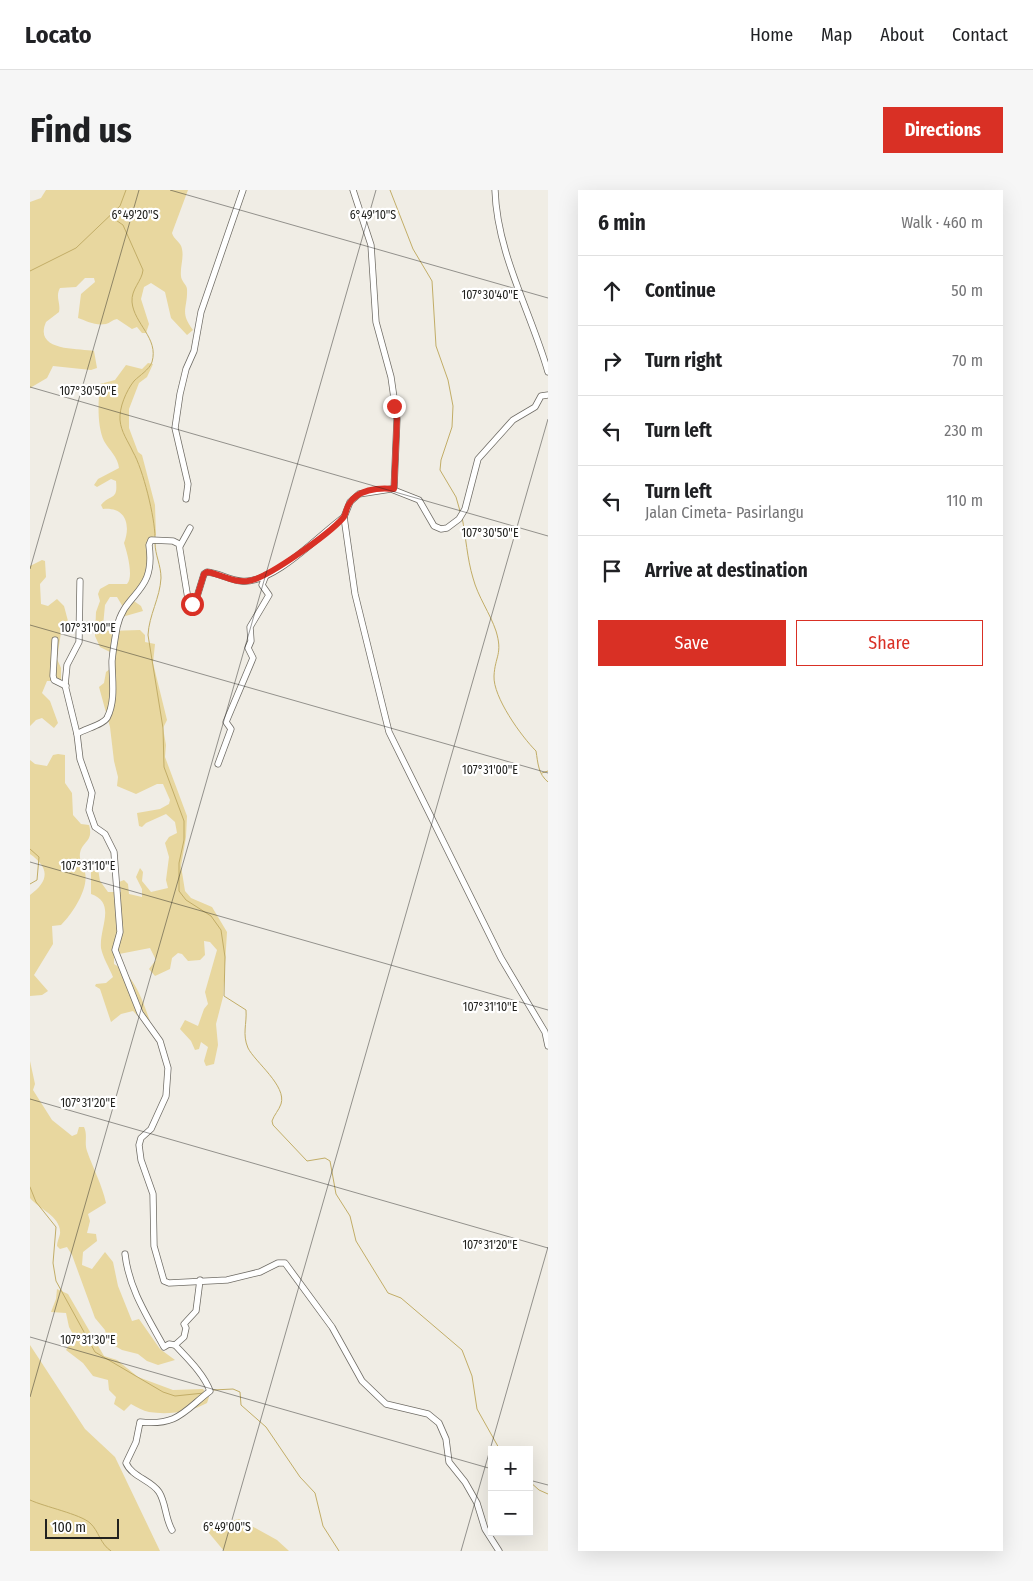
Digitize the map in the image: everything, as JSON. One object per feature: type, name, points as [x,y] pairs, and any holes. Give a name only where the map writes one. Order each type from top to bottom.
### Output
[{"type":"street","points":[[186,499],[188,484],[175,428],[180,394],[186,369],[194,351],[201,312],[223,254],[243,190]]},
{"type":"street","points":[[353,190],[370,246],[376,322],[391,377],[397,419],[394,489]]},
{"type":"street","points":[[495,190],[508,263],[532,321],[548,372]]},
{"type":"street","points":[[190,528],[180,546],[188,599],[192,604],[196,600],[204,574],[207,572],[241,582],[258,580],[302,551],[344,517],[350,502],[358,494],[371,490],[394,489],[421,501],[434,526],[440,530],[447,528],[459,519],[465,509],[478,460],[511,423],[535,407],[541,396],[548,395]]},
{"type":"street","points":[[344,517],[355,594],[389,732],[501,958],[545,1032],[548,1046]]},
{"type":"street","points":[[77,734],[104,722],[107,718],[113,690],[112,660],[118,626],[127,605],[143,588],[147,580],[149,542],[154,539],[173,541],[180,546]]},
{"type":"street","points":[[218,764],[231,728],[226,725],[226,720],[253,658],[248,648],[251,641],[250,627],[269,595],[262,586],[266,575]]},
{"type":"street","points":[[80,580],[80,642],[67,665],[66,686],[77,734],[80,759],[92,793],[89,810],[95,827],[104,834],[114,852],[120,932],[115,950],[140,1013],[160,1041],[168,1068],[166,1096],[151,1129],[141,1138],[139,1145],[141,1160],[154,1201],[154,1246],[165,1283],[227,1280],[260,1272],[278,1263],[285,1263],[332,1327],[362,1381],[386,1404],[428,1414],[439,1423],[446,1440],[449,1462],[465,1482],[477,1503],[485,1529],[499,1551]]},
{"type":"street","points":[[56,640],[53,676],[54,680],[66,686]]},
{"type":"street","points":[[125,1254],[132,1288],[149,1323],[164,1347],[168,1344],[175,1345],[193,1368],[200,1371],[210,1391],[182,1416],[150,1423],[140,1422],[136,1442],[126,1463],[140,1478],[158,1490],[172,1530]]},
{"type":"street","points":[[175,1345],[184,1337],[186,1328],[184,1324],[196,1312],[200,1280]]},
{"type":"shaded area","points":[[46,190],[188,190],[172,233],[182,249],[181,276],[187,289],[185,314],[193,330],[187,335],[171,318],[165,292],[151,283],[144,287],[141,299],[149,324],[146,333],[142,333],[137,327],[132,329],[117,319],[107,324],[98,324],[78,318],[81,294],[95,282],[94,278],[85,278],[76,287],[60,288],[58,294],[59,312],[46,322],[44,332],[46,339],[52,344],[60,347],[94,351],[97,368],[91,370],[53,366],[47,378],[30,388],[30,202],[41,198]]},
{"type":"shaded area","points":[[148,363],[153,364],[147,377],[139,383],[129,409],[129,428],[138,452],[142,455],[155,505],[156,535],[150,539],[150,564],[142,585],[131,599],[141,606],[143,611],[122,617],[123,607],[117,597],[110,597],[105,605],[103,626],[108,631],[140,630],[145,635],[145,642],[155,644],[153,663],[167,720],[163,728],[166,745],[165,757],[187,816],[186,837],[181,866],[185,891],[191,898],[212,907],[227,932],[223,997],[216,1024],[218,1045],[214,1064],[206,1066],[204,1061],[208,1047],[201,1042],[199,1049],[195,1050],[191,1041],[180,1029],[185,1020],[198,1026],[204,1009],[208,1004],[205,992],[217,950],[210,942],[204,941],[205,955],[200,960],[188,961],[182,954],[178,953],[172,958],[170,969],[155,976],[149,969],[156,960],[150,948],[114,955],[114,964],[133,982],[141,996],[150,1021],[144,1022],[133,1011],[121,1014],[111,1022],[100,989],[95,986],[96,984],[106,983],[113,977],[101,948],[105,910],[99,898],[91,894],[91,872],[98,869],[100,881],[108,892],[121,892],[119,882],[124,880],[128,884],[129,894],[142,897],[142,889],[136,877],[140,868],[143,872],[142,881],[151,892],[168,888],[166,880],[169,857],[165,843],[169,837],[177,833],[175,822],[166,814],[146,823],[142,827],[139,826],[137,813],[160,809],[169,804],[170,800],[163,784],[157,784],[136,794],[117,786],[118,777],[110,727],[99,687],[104,683],[106,672],[111,668],[110,652],[100,647],[95,636],[96,612],[100,601],[98,594],[100,589],[109,584],[127,584],[130,576],[124,543],[127,530],[125,518],[117,511],[103,509],[101,505],[115,494],[116,481],[111,479],[97,487],[94,485],[98,479],[119,468],[115,457],[104,441],[100,428],[100,384],[115,380],[126,365],[142,369]]},
{"type":"shaded area","points":[[42,560],[45,561],[46,577],[40,584],[41,604],[48,606],[57,599],[64,606],[68,621],[62,626],[57,659],[61,668],[61,681],[47,681],[42,693],[50,701],[58,723],[54,728],[42,718],[36,720],[30,726],[30,566]]},
{"type":"shaded area","points":[[53,755],[65,755],[65,783],[72,793],[73,815],[81,824],[89,825],[90,835],[80,853],[86,879],[79,901],[70,914],[61,925],[52,926],[53,944],[34,975],[48,991],[42,995],[30,996],[30,895],[41,885],[45,874],[41,864],[30,854],[30,760],[35,764],[47,766]]},
{"type":"shaded area","points":[[30,1061],[35,1084],[33,1090],[52,1120],[72,1136],[77,1134],[79,1127],[84,1127],[87,1151],[106,1203],[88,1214],[90,1221],[87,1233],[96,1234],[97,1241],[83,1252],[82,1265],[92,1269],[105,1252],[113,1262],[118,1286],[132,1321],[139,1319],[160,1349],[175,1360],[158,1365],[147,1361],[138,1354],[122,1350],[108,1342],[105,1330],[95,1318],[72,1255],[67,1247],[60,1249],[57,1246],[60,1228],[54,1218],[30,1198]]},
{"type":"shaded area","points":[[57,1289],[68,1294],[104,1356],[117,1360],[138,1377],[173,1390],[203,1389],[209,1397],[207,1403],[187,1411],[164,1413],[142,1410],[131,1404],[124,1411],[114,1404],[116,1397],[109,1390],[108,1380],[93,1376],[83,1363],[66,1350],[74,1336],[69,1327],[66,1313],[51,1312],[56,1299]]},
{"type":"shaded area","points":[[30,1345],[85,1429],[115,1457],[160,1551],[30,1551]]},
{"type":"shaded area","points":[[239,1519],[277,1540],[289,1551],[224,1551],[204,1527]]},
{"type":"waterway","points":[[30,271],[76,248],[120,206],[126,190]]},
{"type":"waterway","points":[[390,190],[413,249],[432,281],[436,346],[448,380],[453,406],[452,427],[441,460],[440,470],[456,497],[460,511]]},
{"type":"waterway","points":[[110,216],[123,225],[143,270],[133,293],[132,302],[137,317],[152,346],[152,362],[128,390],[122,405],[120,420],[123,432],[137,460],[148,494],[155,537]]},
{"type":"waterway","points":[[462,517],[473,578],[498,639],[499,650],[494,676],[495,685],[509,716],[536,751],[540,772],[548,782]]},
{"type":"waterway","points":[[155,543],[161,578],[148,635],[163,728],[164,767],[184,821],[184,840],[179,863],[179,891],[186,900],[211,916],[221,930],[225,957],[224,996],[246,1010],[245,1034],[248,1048],[275,1082],[282,1097],[281,1104],[272,1121],[273,1125],[307,1161],[325,1158],[330,1161],[336,1194],[350,1216],[356,1241],[388,1293],[401,1298],[462,1350],[472,1376],[477,1409],[498,1446]]},
{"type":"waterway","points":[[542,773],[548,771]]},
{"type":"waterway","points":[[30,849],[39,857],[37,880],[30,884]]},
{"type":"waterway","points":[[30,1187],[36,1202],[56,1227],[53,1263],[56,1281],[95,1352],[163,1392],[175,1396],[204,1393]]},
{"type":"waterway","points":[[213,1390],[233,1389],[240,1392],[241,1405],[266,1427],[300,1477],[315,1493],[323,1526],[339,1551]]},
{"type":"waterway","points":[[533,1485],[548,1494]]},
{"type":"waterway","points":[[30,1500],[71,1514],[90,1523],[104,1545],[111,1551]]},
{"type":"route","points":[[192,604],[196,600],[201,580],[207,572],[241,582],[258,580],[302,551],[344,517],[350,502],[358,494],[371,490],[394,489],[397,419],[394,406]]}]
